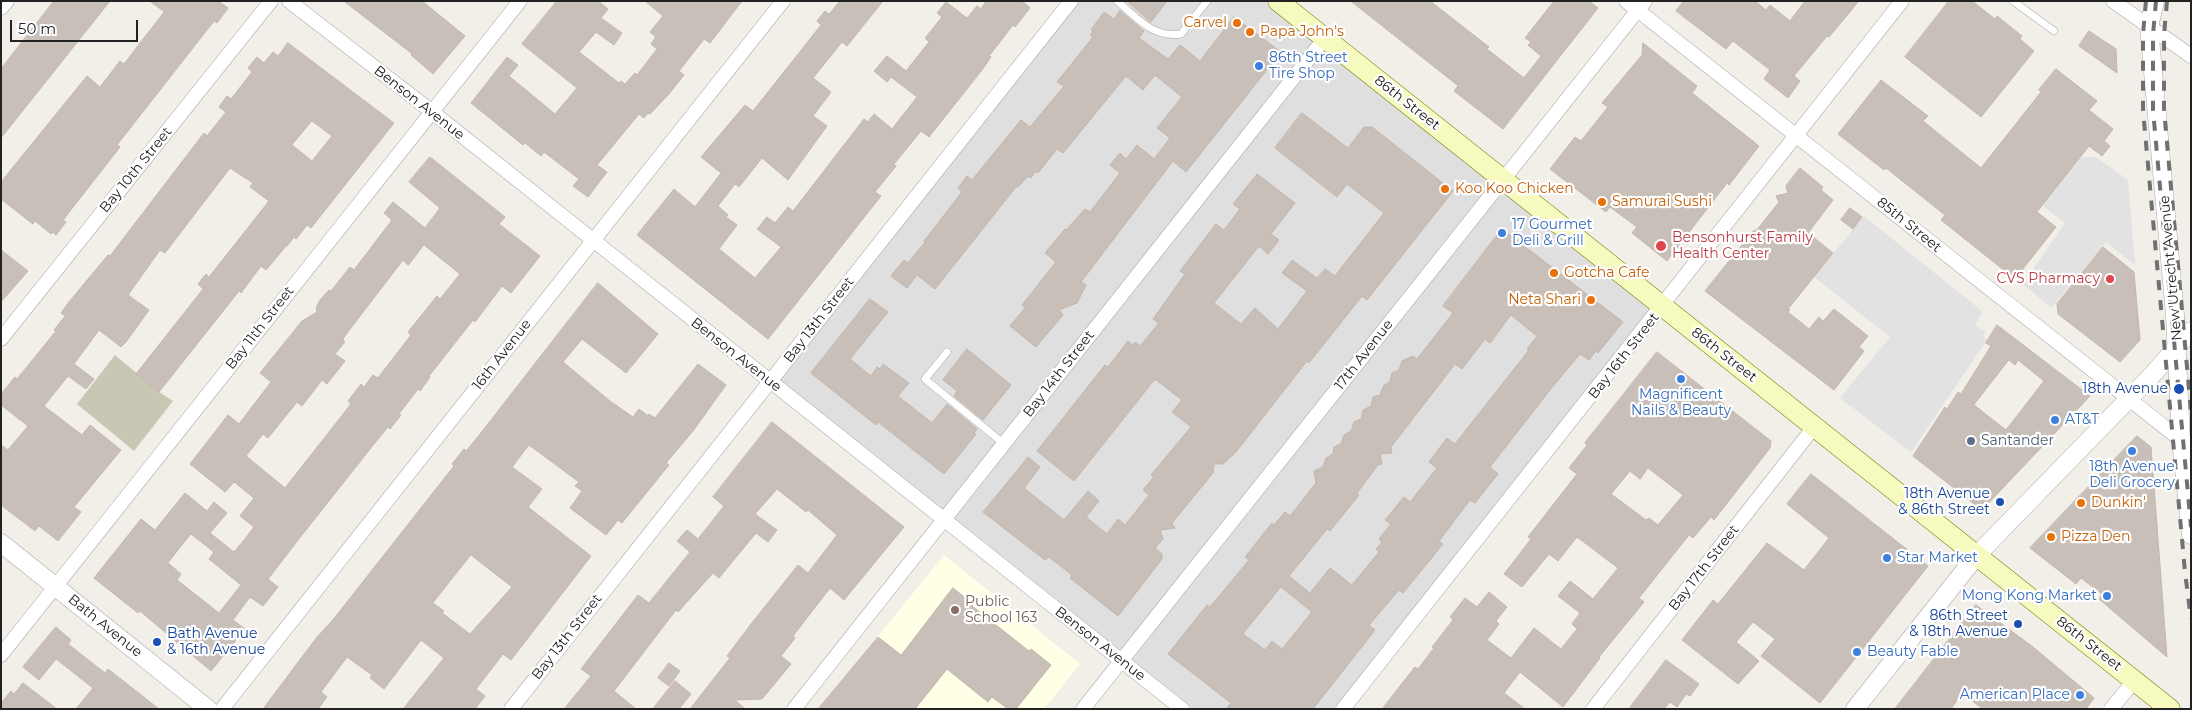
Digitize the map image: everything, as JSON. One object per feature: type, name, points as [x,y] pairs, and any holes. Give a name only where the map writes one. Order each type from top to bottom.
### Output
[{"type":"main road","name":"86th Street","points":[[1278,1],[2170,709]]},
{"type":"street","points":[[1,8],[7,1]]},
{"type":"street","name":"Bay 10th Street","points":[[1,339],[271,1]]},
{"type":"street","name":"Benson Avenue","points":[[289,1],[431,111],[1182,709]]},
{"type":"street","name":"Bay 11th Street","points":[[1,655],[520,1]]},
{"type":"street","name":"16th Avenue","points":[[222,709],[783,1]]},
{"type":"street","name":"Bay 13th Street","points":[[511,709],[1071,1]]},
{"type":"street","name":"Bay 16th Street","points":[[1343,709],[1902,1]]},
{"type":"street","points":[[2113,1],[2191,56]]},
{"type":"street","name":"New Utrecht Avenue","points":[[2155,1],[2149,26],[2186,444],[2191,535]]},
{"type":"street","name":"85th Street","points":[[1636,4],[1796,135],[2186,444]]},
{"type":"street","name":"17th Avenue","points":[[1083,709],[1503,180],[1636,4]]},
{"type":"street","name":"Bay 14th Street","points":[[794,709],[1325,38]]},
{"type":"street","points":[[1855,709],[1977,555],[2191,331]]},
{"type":"street","name":"Bay 17th Street","points":[[1593,709],[1814,427]]},
{"type":"street","name":"Bath Avenue","points":[[1,544],[208,709]]},
{"type":"street","points":[[2112,709],[2135,680]]},
{"type":"lane","points":[[1117,1],[1152,30],[1169,35],[1181,34],[1207,1]]},
{"type":"lane","points":[[2013,1],[2054,31]]},
{"type":"lane","points":[[946,352],[924,379],[1004,444]]},
{"type":"shaded area","points":[[1071,1],[1278,1],[1663,306],[1343,709],[1182,709],[770,382]]},
{"type":"shaded area","points":[[2081,157],[2096,157],[2128,180],[2135,265],[2106,242],[2051,308],[2023,284],[2065,223],[2043,206]]},
{"type":"shaded area","points":[[1864,216],[1983,312],[1975,325],[1986,332],[1983,337],[1987,340],[1911,452],[1840,398],[1890,337],[1814,277]]},
{"type":"shaded area","points":[[115,355],[159,392],[173,401],[134,451],[77,404]]},
{"type":"shaded area","name":"Public School 163","points":[[944,555],[1080,664],[1044,709],[819,709]]},
{"type":"building","points":[[54,1],[110,1],[1,138],[1,69]]},
{"type":"building","points":[[150,1],[218,1],[228,8],[217,23],[214,21],[117,145],[120,147],[63,220],[66,222],[56,235],[53,232],[51,234],[35,221],[33,224],[1,199],[1,182],[87,76],[100,87],[120,61],[124,64],[164,12]]},
{"type":"building","points":[[344,1],[422,1],[465,36],[433,74],[412,54]]},
{"type":"building","points":[[557,1],[598,1],[608,9],[601,18],[622,33],[614,45],[596,32],[579,52],[619,83],[621,81],[625,84],[635,73],[637,75],[657,49],[651,44],[656,37],[650,32],[663,16],[645,1],[742,1],[710,43],[704,39],[679,71],[684,75],[669,94],[644,118],[639,114],[597,165],[607,172],[588,197],[573,186],[579,179],[544,152],[541,156],[525,143],[523,145],[471,103],[507,57],[518,65],[509,76],[555,114],[577,88],[522,44]]},
{"type":"building","points":[[840,1],[883,1],[847,46],[842,42],[813,78],[831,92],[813,116],[827,126],[788,180],[762,158],[739,187],[735,184],[718,206],[728,215],[726,217],[737,225],[719,249],[755,278],[781,247],[757,229],[767,217],[775,223],[788,207],[793,211],[864,119],[868,122],[874,114],[892,129],[917,97],[891,77],[887,82],[874,71],[887,56],[906,71],[929,42],[925,38],[942,17],[937,13],[946,2],[967,18],[977,6],[981,9],[986,1],[1022,1],[1030,8],[1015,27],[1013,25],[989,56],[991,57],[982,70],[929,137],[921,131],[894,164],[896,166],[875,192],[881,196],[768,339],[637,235],[674,189],[695,207],[721,173],[701,157],[745,105],[753,111],[821,25],[817,21],[825,11],[829,14]]},
{"type":"building","points":[[1127,1],[1167,1],[1151,22]]},
{"type":"building","points":[[1351,1],[1430,1],[1489,47],[1487,49],[1524,78],[1541,56],[1528,45],[1531,42],[1525,38],[1554,1],[1589,1],[1598,8],[1503,129],[1454,91],[1458,86]]},
{"type":"building","points":[[1684,1],[1755,1],[1766,10],[1770,5],[1790,21],[1805,1],[1859,1],[1794,76],[1800,81],[1788,98],[1764,79],[1770,70],[1733,41],[1726,49],[1676,11]]},
{"type":"building","points":[[1949,1],[1972,1],[1995,19],[1997,16],[2022,36],[2020,39],[2034,51],[1981,117],[1905,57]]},
{"type":"building","points":[[1120,11],[1144,31],[1139,38],[1168,59],[1180,45],[1200,61],[1234,17],[1281,52],[1186,172],[1173,161],[1081,282],[1086,285],[1077,303],[1059,310],[1063,315],[1036,347],[1010,326],[1025,308],[1022,305],[1056,262],[1045,253],[1085,209],[1090,212],[1120,173],[1110,165],[1120,153],[1126,159],[1137,145],[1154,159],[1170,138],[1157,128],[1182,97],[1155,75],[1143,90],[1126,76],[1063,153],[1057,149],[1038,173],[1036,171],[1031,178],[1028,176],[1016,187],[935,289],[917,275],[907,288],[891,276],[904,260],[908,263],[925,242],[962,192],[958,188],[967,176],[972,180],[1021,120],[1030,127],[1064,86],[1057,82],[1093,37],[1090,35],[1093,32],[1091,30],[1104,12],[1114,19]]},
{"type":"building","points":[[2089,31],[2116,49],[2117,73],[2079,46]]},
{"type":"building","points":[[288,43],[394,123],[311,228],[307,225],[296,239],[294,237],[266,270],[261,266],[159,392],[136,374],[203,289],[198,284],[206,274],[209,277],[269,201],[250,187],[253,183],[230,168],[165,253],[160,250],[128,295],[149,310],[126,342],[121,347],[99,330],[74,364],[94,379],[86,389],[68,376],[44,406],[82,435],[90,425],[121,450],[74,507],[81,512],[58,541],[39,526],[35,531],[1,505],[1,445],[8,450],[28,426],[1,405],[1,394],[15,377],[17,379],[56,331],[54,330],[65,316],[61,313],[69,302],[108,255],[110,256],[204,133],[207,136],[226,112],[219,107],[227,96],[231,99],[252,72],[248,68],[257,57],[264,63],[273,52],[278,56]],"holes":[[[312,121],[332,136],[312,161],[292,145]]]},
{"type":"building","points":[[1643,43],[1697,86],[1692,93],[1759,146],[1729,185],[1727,183],[1667,261],[1632,233],[1637,227],[1610,207],[1606,212],[1550,169],[1575,137],[1581,141],[1608,107],[1602,103],[1642,55]]},
{"type":"building","points":[[2056,69],[2097,101],[2089,110],[2113,129],[2104,141],[2110,146],[2102,156],[2089,146],[2037,212],[2056,227],[2015,279],[1941,220],[1945,215],[1886,168],[1884,170],[1838,134],[1881,80],[1928,116],[1923,121],[1981,168],[2041,92],[2039,90]]},
{"type":"building","points":[[1302,113],[1348,148],[1364,127],[1372,127],[1453,191],[1367,300],[1362,296],[1309,363],[1307,361],[1236,452],[1223,464],[1214,464],[1213,473],[1172,523],[1175,528],[1160,530],[1163,539],[1155,548],[1162,554],[1162,559],[1118,616],[1070,578],[1072,575],[1049,557],[1045,560],[983,512],[1028,457],[1040,467],[1024,488],[1064,520],[1088,491],[1099,501],[1086,517],[1107,534],[1118,519],[1125,525],[1149,495],[1143,490],[1154,477],[1151,475],[1191,427],[1172,412],[1182,400],[1155,379],[1074,481],[1037,451],[1105,365],[1108,367],[1128,341],[1133,345],[1135,342],[1140,346],[1159,323],[1153,319],[1185,274],[1180,271],[1216,224],[1224,230],[1240,209],[1233,204],[1257,174],[1295,203],[1271,234],[1279,240],[1268,254],[1259,246],[1214,303],[1241,324],[1255,308],[1278,329],[1307,291],[1282,273],[1292,260],[1317,278],[1325,269],[1335,276],[1384,213],[1347,184],[1337,197],[1275,148]]},
{"type":"building","points":[[430,157],[505,217],[499,224],[540,256],[511,293],[502,286],[475,322],[473,320],[429,376],[420,391],[418,389],[390,429],[388,427],[374,444],[268,579],[278,587],[263,606],[250,597],[233,620],[245,629],[211,671],[140,611],[138,613],[94,578],[141,519],[155,530],[185,493],[207,511],[214,502],[227,513],[210,533],[234,552],[245,539],[254,527],[240,516],[254,498],[234,482],[225,492],[190,464],[228,415],[239,424],[271,382],[260,373],[302,321],[317,312],[316,308],[320,300],[329,290],[331,291],[350,267],[354,270],[392,220],[384,213],[393,202],[425,228],[440,208],[409,182]],"holes":[[[424,245],[460,274],[440,299],[437,296],[408,332],[411,335],[378,378],[373,375],[364,387],[361,384],[348,401],[351,404],[285,488],[246,456],[263,434],[268,438],[297,402],[302,406],[322,380],[327,384],[345,361],[335,354],[345,342],[343,341],[344,337],[403,260],[408,265]],[[191,534],[214,552],[209,559],[241,585],[219,613],[177,580],[181,574],[168,563]]]},
{"type":"building","points":[[1800,168],[1823,187],[1821,190],[1833,200],[1808,233],[1833,253],[1788,309],[1790,310],[1788,312],[1809,329],[1819,317],[1823,321],[1834,309],[1868,336],[1859,347],[1864,351],[1834,390],[1705,291],[1779,202],[1776,196],[1788,193],[1786,186]]},
{"type":"building","points":[[1850,208],[1862,217],[1853,229],[1841,220]]},
{"type":"building","points":[[1502,229],[1623,322],[1598,353],[1596,351],[1589,360],[1580,354],[1550,390],[1490,467],[1498,474],[1475,503],[1470,500],[1439,541],[1443,544],[1403,593],[1399,590],[1369,625],[1375,630],[1313,709],[1226,709],[1231,703],[1168,654],[1207,605],[1210,607],[1249,560],[1245,557],[1272,523],[1274,525],[1285,512],[1290,516],[1316,483],[1314,471],[1323,467],[1326,458],[1333,454],[1334,447],[1341,444],[1344,435],[1351,431],[1354,422],[1361,419],[1363,410],[1371,406],[1373,397],[1380,395],[1384,385],[1390,382],[1392,373],[1399,370],[1402,361],[1413,356],[1417,359],[1453,313],[1443,306]],"holes":[[[1511,315],[1537,336],[1527,349],[1529,350],[1455,444],[1447,438],[1429,462],[1437,468],[1410,502],[1404,497],[1385,520],[1391,524],[1379,539],[1382,542],[1376,549],[1379,552],[1352,585],[1330,568],[1310,593],[1289,576],[1327,529],[1330,531],[1359,495],[1357,493],[1378,465],[1382,464],[1380,454],[1392,453],[1391,447],[1455,364],[1462,369],[1485,339],[1490,343]],[[1281,587],[1312,612],[1282,649],[1272,641],[1265,650],[1243,634]]]},
{"type":"building","name":"CVS Pharmacy","points":[[2103,247],[2134,272],[2140,340],[2120,362],[2058,314],[2057,304]]},
{"type":"building","points":[[1,250],[28,271],[1,302]]},
{"type":"building","points":[[598,283],[658,334],[626,373],[582,339],[563,362],[610,401],[633,417],[639,409],[648,416],[649,414],[655,418],[698,364],[726,385],[693,431],[666,463],[669,465],[622,523],[618,520],[606,535],[570,508],[582,491],[575,486],[579,482],[529,445],[512,467],[542,489],[528,507],[591,556],[511,660],[503,654],[476,689],[485,696],[475,709],[403,709],[444,658],[421,640],[384,689],[370,678],[372,675],[347,657],[321,692],[327,697],[318,709],[263,709],[317,637],[332,621],[454,466],[452,464],[464,449],[466,451]],"holes":[[[471,555],[512,587],[470,634],[442,613],[444,611],[433,603]]]},
{"type":"building","points":[[870,299],[888,312],[850,359],[871,376],[877,367],[880,369],[883,364],[909,383],[898,396],[932,423],[947,404],[977,429],[974,433],[976,434],[944,474],[878,422],[876,425],[811,373]]},
{"type":"building","points":[[1997,325],[2090,396],[1982,510],[1913,456],[1945,407],[1947,409],[1958,392],[1961,394],[1991,346],[1986,343]],"holes":[[[2009,360],[2015,365],[2018,360],[2044,381],[2006,430],[1974,405]]]},
{"type":"building","points":[[967,349],[1011,385],[983,420],[954,396],[957,391],[943,380]]},
{"type":"building","points":[[1657,352],[1771,441],[1770,448],[1714,520],[1711,517],[1693,538],[1689,535],[1639,598],[1644,602],[1599,657],[1563,707],[1520,672],[1504,693],[1525,709],[1382,709],[1415,667],[1418,669],[1434,648],[1432,647],[1453,620],[1450,617],[1465,598],[1477,607],[1489,592],[1507,607],[1496,621],[1499,624],[1487,640],[1511,658],[1534,628],[1561,649],[1577,629],[1572,624],[1580,613],[1558,596],[1570,581],[1593,599],[1618,568],[1577,537],[1558,561],[1549,554],[1522,587],[1504,574],[1531,539],[1528,537],[1577,474],[1569,468],[1587,445],[1585,443]],"holes":[[[1648,468],[1683,495],[1658,525],[1649,518],[1646,520],[1611,494],[1630,471],[1640,479]]]},
{"type":"building","points":[[772,422],[904,527],[844,600],[830,588],[793,636],[795,638],[781,656],[791,664],[762,699],[735,700],[745,709],[690,709],[730,658],[727,656],[751,624],[798,565],[808,573],[837,535],[808,510],[806,512],[777,489],[755,514],[777,530],[768,542],[756,533],[719,578],[713,573],[678,612],[676,610],[614,691],[636,709],[564,709],[591,676],[581,669],[638,595],[649,603],[690,552],[677,541],[687,530],[698,539],[724,506],[713,497]]},
{"type":"building","points":[[2137,436],[2151,447],[2167,657],[2099,599],[2102,594],[2081,578],[2076,584],[2030,548]]},
{"type":"building","points":[[1811,474],[1928,566],[1820,703],[1761,656],[1775,639],[1753,622],[1736,642],[1759,661],[1738,684],[1682,640],[1713,600],[1718,604],[1767,543],[1804,570],[1829,538],[1787,504]]},
{"type":"building","name":"Public School 163","points":[[953,588],[973,604],[972,606],[1029,651],[1031,649],[1051,665],[1016,709],[1008,709],[992,697],[988,702],[947,669],[915,709],[818,709],[878,637],[901,655]]},
{"type":"building","points":[[1976,605],[2033,647],[2094,698],[2086,709],[1983,709],[1962,693],[1951,709],[1895,709]]},
{"type":"building","points":[[56,627],[71,640],[68,644],[105,673],[108,669],[159,709],[76,709],[93,688],[56,659],[39,680],[23,667]]},
{"type":"building","points":[[1666,660],[1699,684],[1690,696],[1686,694],[1677,707],[1670,702],[1664,709],[1629,709]]},
{"type":"building","points":[[669,663],[680,671],[669,686],[658,678]]},
{"type":"building","points":[[675,681],[691,694],[679,709],[653,709]]},
{"type":"building","points":[[23,683],[57,709],[1,709],[1,703],[11,691],[14,694]]},
{"type":"railway","points":[[2146,1],[2143,34],[2143,110],[2185,572],[2191,619]]},
{"type":"railway","points":[[2156,1],[2153,35],[2153,110],[2191,527]]},
{"type":"railway","points":[[2167,1],[2164,35],[2164,109],[2191,412]]},
{"type":"place","name":"Carvel","points":[[1237,23]]},
{"type":"place","name":"Papa John's","points":[[1250,32]]},
{"type":"place","name":"86th Street Tire Shop","points":[[1259,66]]},
{"type":"place","name":"Koo Koo Chicken","points":[[1445,189]]},
{"type":"place","name":"Samurai Sushi","points":[[1602,202]]},
{"type":"place","name":"17 Gourmet Deli & Grill","points":[[1502,233]]},
{"type":"place","name":"Bensonhurst Family Health Center","points":[[1661,246]]},
{"type":"place","name":"Gotcha Cafe","points":[[1554,273]]},
{"type":"place","name":"CVS Pharmacy","points":[[2110,279]]},
{"type":"place","name":"Neta Shari","points":[[1591,300]]},
{"type":"place","name":"Magnificent Nails & Beauty","points":[[1681,379]]},
{"type":"place","name":"18th Avenue","points":[[2179,389]]},
{"type":"place","name":"AT&T","points":[[2055,420]]},
{"type":"place","name":"Santander","points":[[1971,441]]},
{"type":"place","name":"18th Avenue Deli Grocery","points":[[2132,451]]},
{"type":"place","name":"18th Avenue & 86th Street","points":[[2000,502]]},
{"type":"place","name":"Dunkin'","points":[[2081,503]]},
{"type":"place","name":"Pizza Den","points":[[2051,537]]},
{"type":"place","name":"Star Market","points":[[1887,558]]},
{"type":"place","name":"Mong Kong Market","points":[[2107,596]]},
{"type":"place","name":"Public School 163","points":[[955,610]]},
{"type":"place","name":"86th Street & 18th Avenue","points":[[2018,624]]},
{"type":"place","name":"Bath Avenue & 16th Avenue","points":[[157,642]]},
{"type":"place","name":"Beauty Fable","points":[[1857,652]]},
{"type":"place","name":"American Place","points":[[2080,695]]}]
